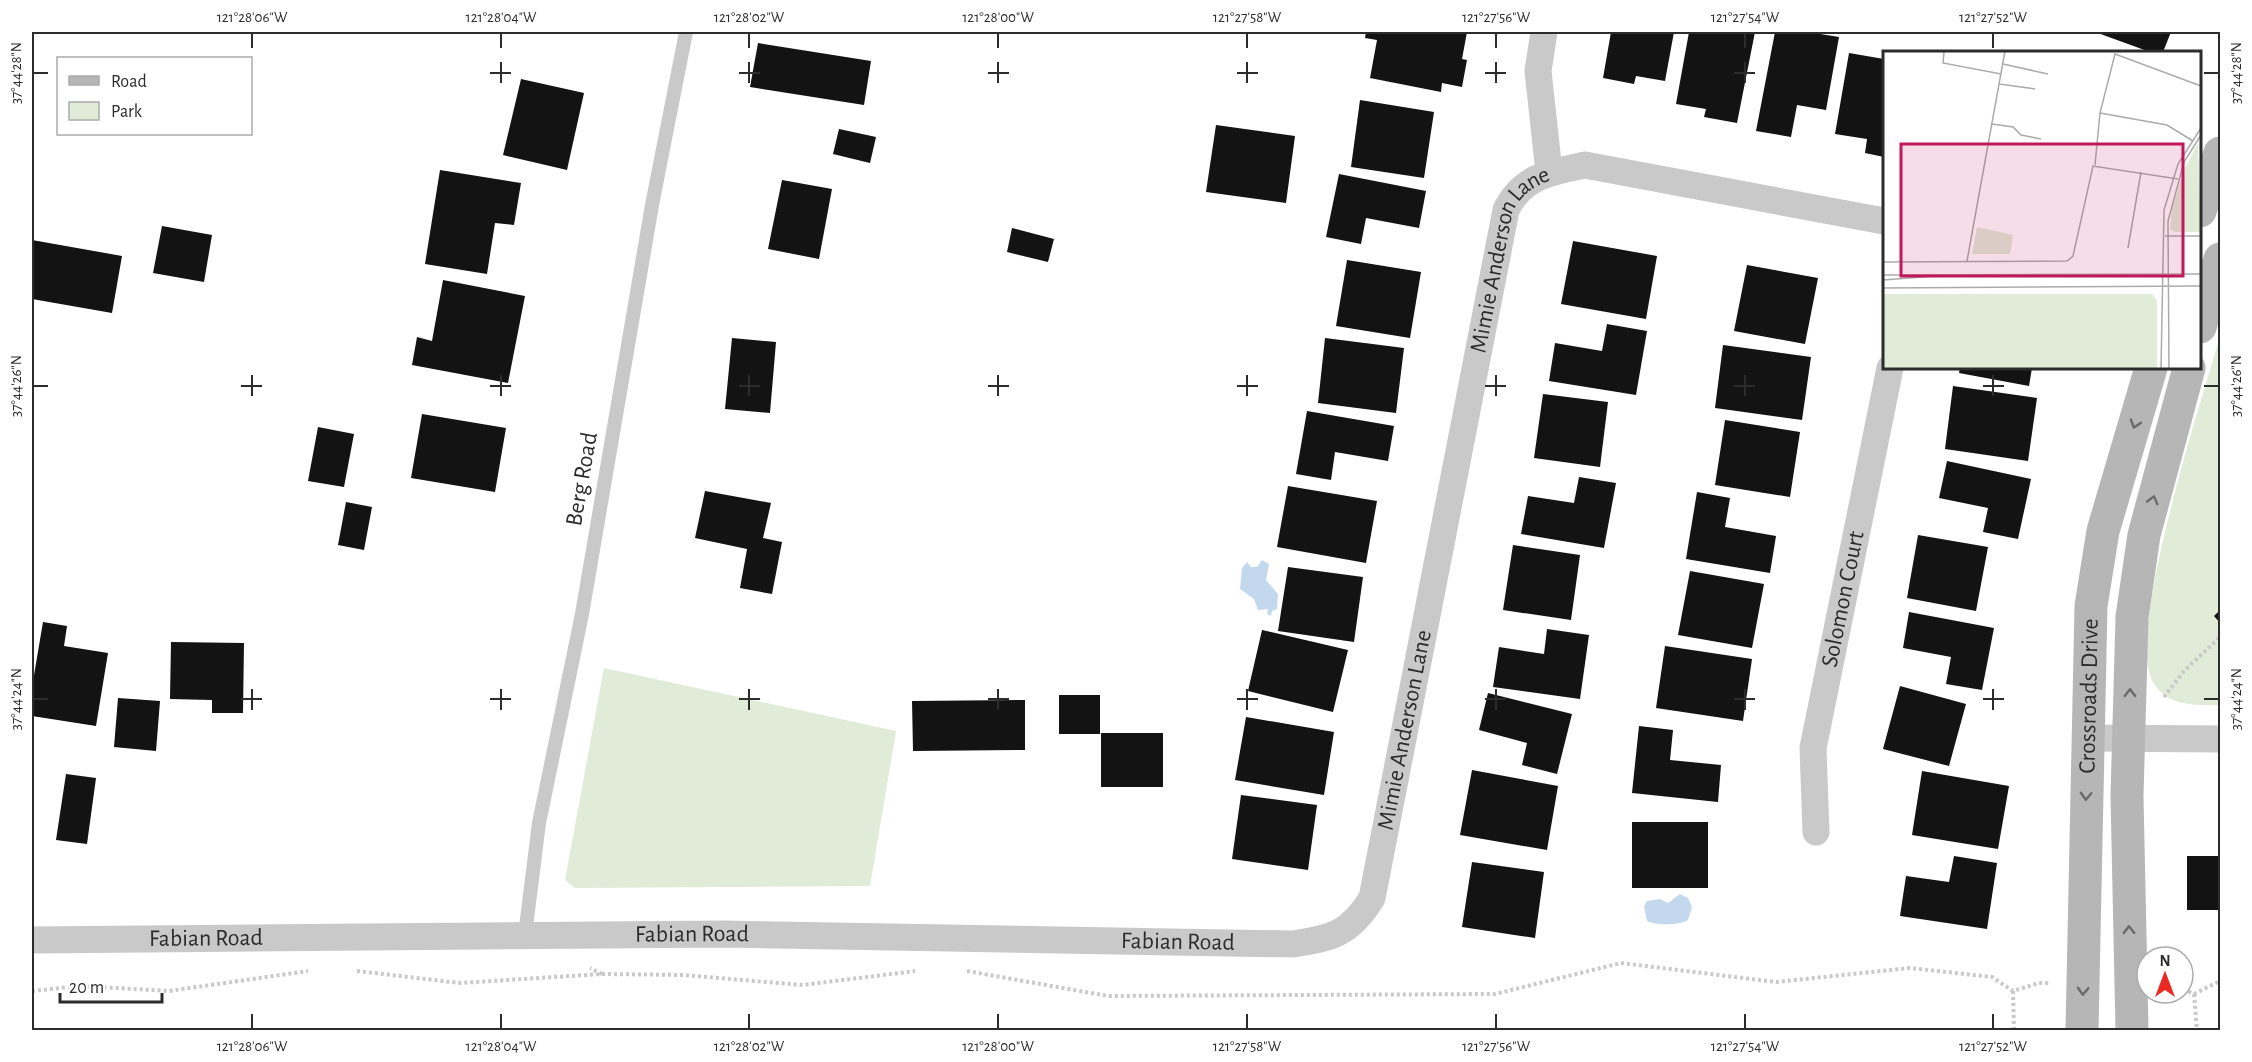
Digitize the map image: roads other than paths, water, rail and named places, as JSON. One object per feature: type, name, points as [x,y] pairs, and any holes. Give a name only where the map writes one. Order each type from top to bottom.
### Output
[{"type":"street","points":[[1544,32],[1538,71],[1549,172]]},
{"type":"street","points":[[2201,205],[2220,153]]},
{"type":"street","name":"Mimie Anderson Lane","points":[[1348,929],[1372,898],[1381,862],[1506,210],[1513,196],[1536,176],[1585,165],[1883,221]]},
{"type":"street","points":[[2201,318],[2210,275]]},
{"type":"street","name":"Solomon Court","points":[[1816,832],[1813,748],[1890,369]]},
{"type":"street","name":"Crossroads Drive","points":[[2082,1030],[2091,606],[2103,531],[2151,369]]},
{"type":"street","name":"Crossroads Drive","points":[[2132,1030],[2127,796],[2132,617],[2144,534],[2189,369]]},
{"type":"street","points":[[2088,738],[2220,739]]},
{"type":"street","name":"Fabian Road","points":[[32,940],[724,934],[1293,944],[1325,939],[1348,929]]},
{"type":"lane","name":"Berg Road","points":[[525,935],[538,823],[582,614],[652,205],[686,32]]},
{"type":"water","points":[[1262,560],[1269,564],[1266,580],[1278,594],[1277,609],[1272,611],[1271,616],[1267,614],[1268,609],[1258,610],[1254,599],[1240,589],[1242,568],[1247,562],[1251,567],[1257,567]]},
{"type":"water","points":[[1680,894],[1688,898],[1692,907],[1688,920],[1668,924],[1647,921],[1644,906],[1647,901],[1660,899],[1668,903]]}]
